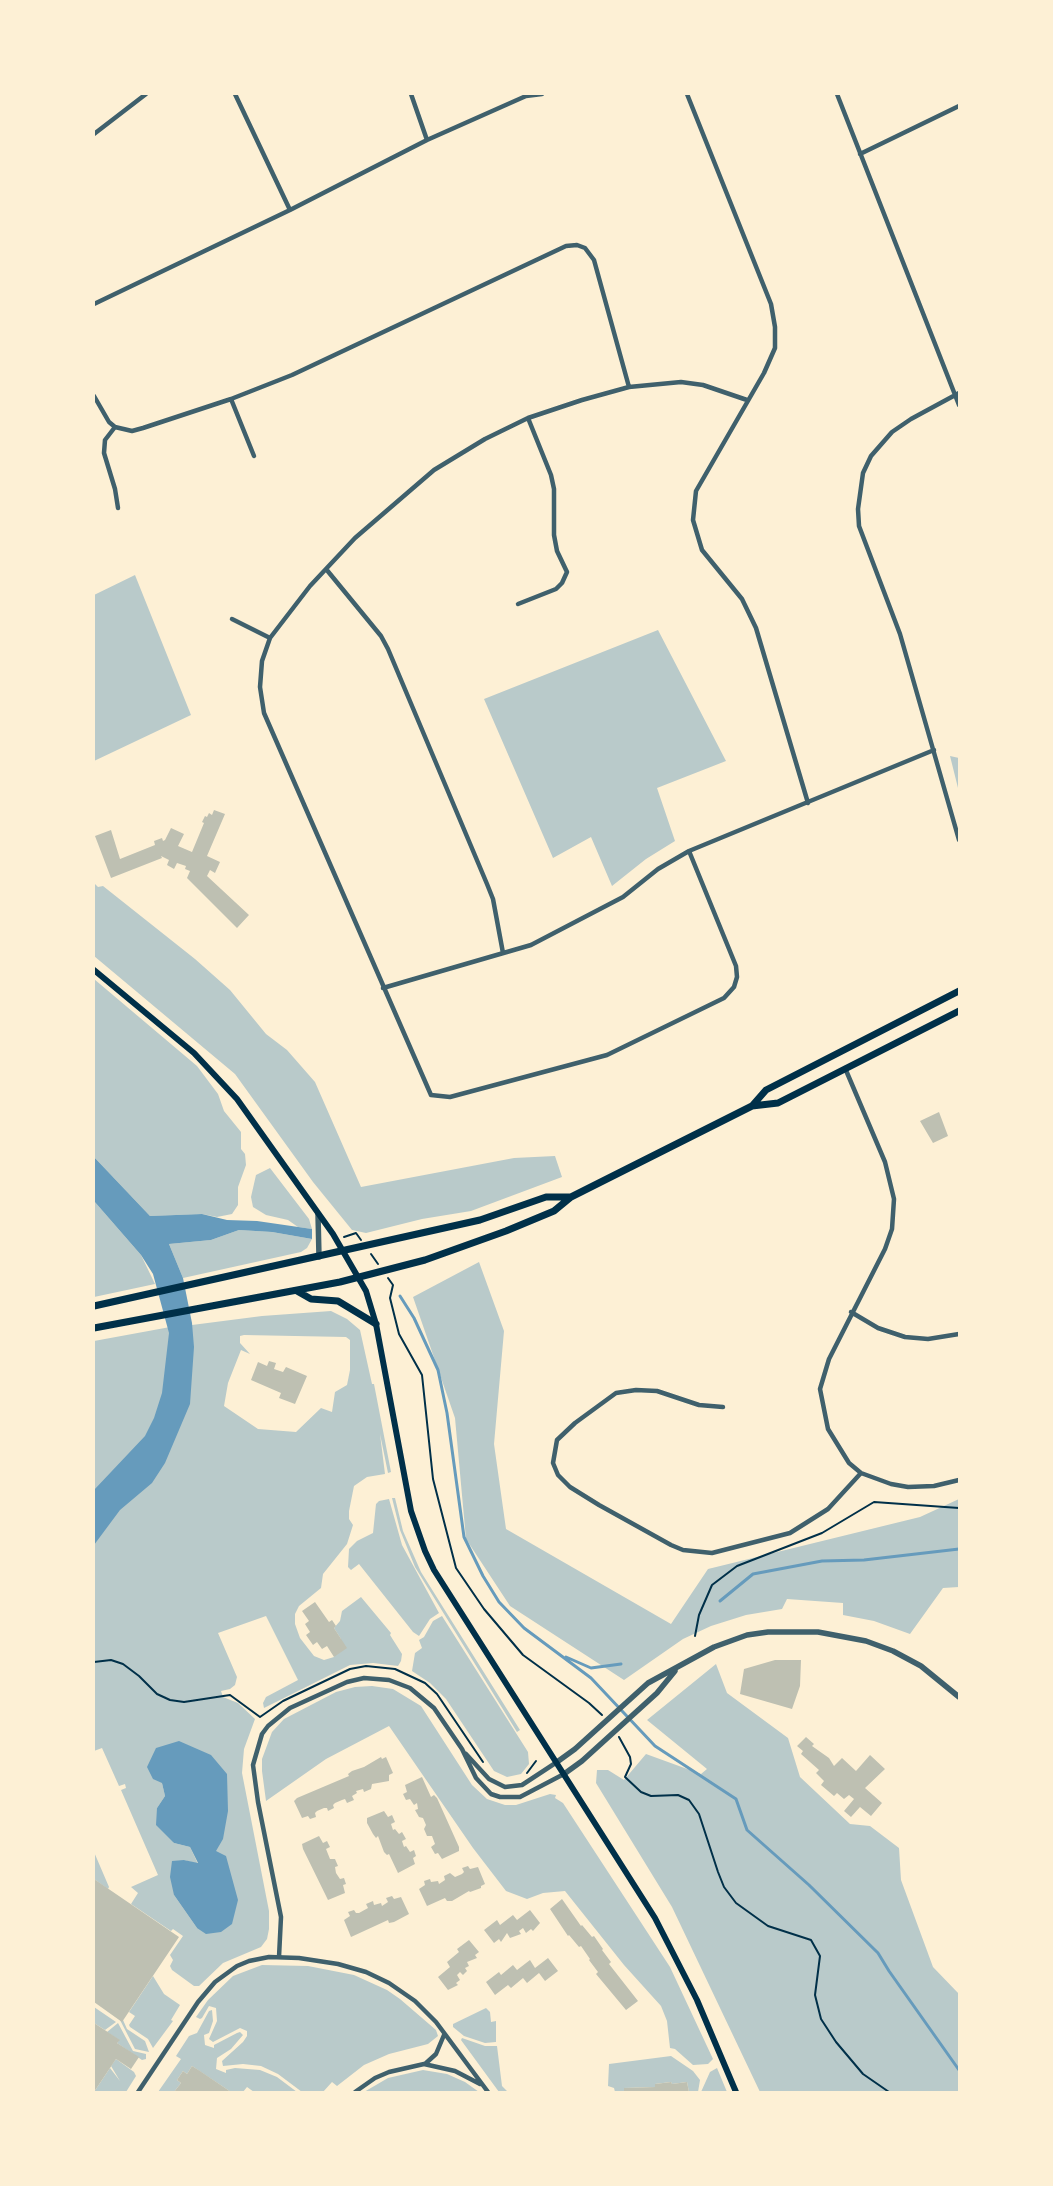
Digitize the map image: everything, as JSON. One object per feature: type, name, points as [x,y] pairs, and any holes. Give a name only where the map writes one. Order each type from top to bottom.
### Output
[{"type":"main road","points":[[94,970],[194,1053],[237,1099],[318,1214],[358,1278],[372,1304],[411,1511],[425,1551],[434,1570],[640,1893],[672,1950],[701,2009],[736,2092]]},
{"type":"main road","points":[[752,1106],[766,1090],[959,991]]},
{"type":"main road","points":[[94,1328],[358,1278],[458,1250],[554,1211],[571,1197],[633,1168],[752,1106],[778,1103],[959,1011]]},
{"type":"main road","points":[[94,1306],[366,1247],[480,1220],[546,1197],[571,1197]]},
{"type":"main road","points":[[297,1291],[311,1299],[338,1301],[376,1324]]},
{"type":"street","points":[[94,134],[146,94]]},
{"type":"street","points":[[235,94],[290,210]]},
{"type":"street","points":[[411,94],[427,140]]},
{"type":"street","points":[[94,304],[290,210],[427,140],[526,96],[542,94]]},
{"type":"street","points":[[687,94],[771,304],[775,327],[775,348],[764,373],[701,479],[694,501],[693,520],[702,550],[742,599],[756,628],[808,803]]},
{"type":"street","points":[[837,94],[957,394],[959,405]]},
{"type":"street","points":[[860,154],[959,106]]},
{"type":"street","points":[[94,396],[109,422],[115,427],[132,431],[231,400],[308,368],[566,246],[577,244],[585,248],[594,260],[629,387]]},
{"type":"street","points":[[689,851],[736,966],[737,977],[734,987],[724,998],[607,1055],[450,1097],[431,1095],[264,713],[260,687],[262,661],[270,638],[326,569],[355,538],[434,470],[484,439],[528,418],[629,387],[681,382],[718,388],[747,400]]},
{"type":"street","points":[[957,394],[911,419],[892,432],[871,456],[863,473],[858,509],[859,526],[900,634],[959,840]]},
{"type":"street","points":[[231,400],[254,456]]},
{"type":"street","points":[[518,604],[556,589],[562,583],[567,572],[558,551],[554,535],[554,489],[551,475],[528,418]]},
{"type":"street","points":[[115,427],[105,440],[104,453],[115,489],[118,508]]},
{"type":"street","points":[[326,569],[381,636],[388,649],[488,884],[493,899],[503,953]]},
{"type":"street","points":[[232,619],[270,638]]},
{"type":"street","points":[[383,988],[530,945],[623,897],[658,869],[689,851],[934,750]]},
{"type":"street","points":[[845,1068],[885,1162],[894,1199],[892,1229],[885,1249],[851,1312],[829,1359],[820,1389],[828,1430],[850,1463],[861,1473],[891,1484],[908,1487],[934,1486],[959,1480]]},
{"type":"street","points":[[318,1214],[319,1257]]},
{"type":"street","points":[[851,1312],[878,1328],[905,1337],[928,1338],[959,1334]]},
{"type":"street","points":[[723,1407],[699,1405],[656,1391],[636,1390],[616,1393],[575,1423],[557,1440],[553,1462],[558,1475],[570,1487],[671,1545],[683,1550],[712,1553],[790,1533],[828,1509],[861,1473]]},
{"type":"street","points":[[462,1749],[490,1779],[505,1787],[522,1785],[557,1762],[596,1731],[648,1683],[714,1647],[747,1636],[796,1630],[858,1639],[893,1651],[921,1666],[959,1697]]},
{"type":"street","points":[[279,1958],[281,1917],[253,1771],[258,1743],[268,1726],[290,1708],[327,1690],[364,1678],[379,1678],[400,1683],[422,1695],[434,1708],[462,1749],[476,1778],[491,1794],[500,1797],[520,1797],[564,1774],[606,1740],[657,1693],[678,1667]]},
{"type":"street","points":[[138,2092],[198,2002],[215,1982],[225,1973],[249,1961],[279,1958],[338,1964],[382,1980],[404,1993],[426,2011],[441,2027],[444,2035],[488,2092]]},
{"type":"street","points":[[424,2064],[436,2054],[444,2035]]},
{"type":"street","points":[[355,2092],[375,2078],[389,2072],[424,2064],[454,2071],[483,2086]]},
{"type":"path","points":[[356,1233],[393,1285],[390,1298],[399,1334],[422,1375],[433,1479],[456,1568],[484,1609],[523,1655],[590,1703],[603,1716]]},
{"type":"path","points":[[695,1636],[699,1615],[712,1584],[737,1566],[822,1533],[874,1502],[959,1508]]},
{"type":"path","points":[[94,1662],[111,1660],[122,1664],[139,1676],[157,1694],[170,1700],[184,1702],[230,1695],[260,1717]]},
{"type":"path","points":[[397,1669],[425,1683],[437,1694],[488,1768]]},
{"type":"path","points":[[617,1734],[630,1757],[631,1764],[625,1777],[641,1792],[651,1796],[678,1795],[689,1800],[699,1814],[724,1887],[736,1903],[768,1926],[811,1940],[820,1956],[815,1995],[821,2019],[836,2042],[863,2074],[888,2092]]},
{"type":"path","points":[[526,1774],[536,1761]]},
{"type":"shaded area","points":[[135,575],[191,715],[94,761],[94,595]]},
{"type":"shaded area","points":[[658,630],[726,761],[657,788],[675,841],[646,859],[612,886],[591,837],[553,858],[484,699]]},
{"type":"shaded area","points":[[950,756],[959,758],[959,792]]},
{"type":"shaded area","points":[[94,883],[98,887],[103,886],[195,959],[230,990],[266,1034],[287,1050],[315,1082],[361,1187],[514,1158],[555,1156],[562,1177],[471,1211],[422,1219],[366,1233],[352,1230],[313,1182],[235,1074],[94,956]]},
{"type":"shaded area","points":[[94,979],[197,1066],[218,1094],[224,1111],[241,1132],[241,1149],[245,1154],[246,1165],[238,1187],[238,1205],[232,1214],[217,1217],[202,1214],[150,1216],[94,1157]]},
{"type":"shaded area","points":[[270,1168],[309,1219],[312,1229],[298,1227],[288,1220],[266,1215],[253,1207],[251,1197],[256,1175]]},
{"type":"shaded area","points":[[94,1201],[141,1255],[155,1284],[94,1297]]},
{"type":"shaded area","points":[[239,1230],[272,1232],[312,1239],[307,1248],[301,1252],[183,1278],[169,1244],[211,1240]]},
{"type":"shaded area","points":[[479,1262],[504,1331],[494,1444],[506,1529],[671,1624],[708,1569],[920,1517],[959,1499],[959,1587],[943,1588],[910,1634],[874,1621],[843,1615],[843,1603],[787,1599],[782,1609],[746,1615],[711,1626],[683,1639],[624,1680],[510,1606],[466,1539],[455,1418],[413,1297]]},
{"type":"shaded area","points":[[331,1311],[347,1319],[360,1330],[372,1384],[374,1384],[391,1472],[388,1473],[380,1434],[385,1474],[367,1477],[354,1486],[349,1511],[349,1519],[353,1525],[347,1544],[323,1574],[321,1588],[299,1606],[295,1614],[295,1624],[300,1638],[314,1656],[324,1660],[334,1657],[341,1639],[334,1628],[340,1621],[342,1611],[361,1597],[391,1633],[390,1635],[402,1654],[398,1666],[373,1663],[350,1665],[264,1708],[263,1703],[266,1697],[298,1680],[266,1616],[218,1633],[237,1677],[235,1685],[230,1689],[221,1691],[223,1697],[238,1703],[255,1719],[244,1749],[242,1773],[269,1911],[269,1929],[267,1939],[261,1947],[223,1963],[199,1986],[194,1986],[172,1970],[170,1966],[173,1960],[170,1955],[183,1936],[173,1929],[171,1931],[131,1904],[138,1893],[131,1887],[158,1875],[121,1790],[126,1788],[125,1784],[119,1786],[102,1748],[94,1751],[94,1341],[192,1323],[192,1325],[262,1316]],"holes":[[[240,1336],[346,1337],[350,1340],[350,1370],[347,1385],[335,1392],[332,1412],[321,1408],[296,1432],[258,1429],[224,1406],[228,1383],[241,1350],[250,1354],[240,1343]],[[162,1783],[215,1851],[197,1928],[174,1895],[184,1860],[198,1864],[190,1847],[174,1843],[157,1808],[165,1796]]]},
{"type":"shaded area","points":[[392,1498],[395,1498],[403,1531],[421,1572],[520,1730],[517,1732],[415,1567],[400,1530]]},
{"type":"shaded area","points":[[389,1499],[402,1545],[439,1613],[430,1619],[419,1636],[413,1632],[359,1564],[351,1570],[348,1567],[349,1549],[357,1541],[373,1533],[376,1504],[379,1501]]},
{"type":"shaded area","points":[[442,1616],[528,1752],[529,1764],[521,1774],[507,1777],[494,1771],[446,1699],[430,1683],[412,1671],[415,1653],[422,1648],[419,1640],[424,1637],[433,1621]]},
{"type":"shaded area","points":[[716,1664],[727,1693],[788,1738],[800,1777],[850,1824],[870,1826],[899,1848],[901,1880],[933,1967],[959,1994],[959,2092],[760,2092],[672,1907],[596,1783],[597,1770],[608,1770],[624,1780],[646,1754],[701,1774],[707,1769],[647,1720]]},
{"type":"shaded area","points":[[372,1686],[393,1689],[421,1706],[472,1785],[487,1799],[505,1805],[516,1805],[550,1794],[556,1795],[555,1798],[563,1803],[670,1967],[713,2059],[708,2064],[693,2065],[675,2049],[670,2048],[667,2021],[661,2006],[624,1965],[565,1891],[543,1893],[527,1899],[506,1891],[473,1848],[389,1726],[326,1759],[266,1801],[262,1759],[272,1732],[284,1719],[336,1692],[355,1687]]},
{"type":"shaded area","points":[[94,1852],[109,1887],[108,1889],[94,1879]]},
{"type":"shaded area","points":[[262,1965],[308,1966],[354,1975],[387,1990],[400,1999],[436,2030],[438,2036],[428,2044],[389,2054],[364,2065],[337,2086],[332,2082],[323,2092],[302,2092],[278,2074],[261,2066],[243,2064],[223,2066],[222,2061],[243,2042],[247,2036],[247,2031],[240,2028],[213,2042],[209,2039],[217,2021],[216,2008],[209,2006],[202,2018],[196,2017],[208,2000],[233,1976]]},
{"type":"shaded area","points":[[153,1976],[164,1994],[180,2005],[171,2020],[173,2021],[153,2048],[148,2039],[130,2027],[129,2025],[135,2016],[129,2012]]},
{"type":"shaded area","points":[[94,2007],[116,2022],[105,2030],[94,2023]]},
{"type":"shaded area","points":[[486,2008],[490,2012],[491,2022],[496,2021],[496,2042],[485,2043],[464,2036],[453,2027],[453,2024]]},
{"type":"shaded area","points":[[212,2010],[213,2021],[209,2033],[204,2035],[205,2045],[214,2048],[214,2045],[237,2033],[240,2032],[243,2035],[231,2049],[217,2058],[216,2069],[226,2073],[226,2070],[235,2068],[260,2070],[277,2077],[297,2092],[254,2092],[247,2087],[243,2092],[231,2092],[192,2066],[187,2074],[183,2071],[177,2080],[181,2083],[174,2092],[158,2092],[181,2059],[176,2056],[189,2036],[197,2033],[209,2011]]},
{"type":"shaded area","points":[[120,2020],[123,2020],[127,2029],[145,2041],[149,2052],[135,2049]]},
{"type":"shaded area","points":[[118,2023],[133,2051],[146,2054],[146,2059],[142,2060],[117,2043],[119,2040],[107,2032]]},
{"type":"shaded area","points":[[462,2038],[485,2046],[497,2046],[502,2086],[508,2092],[499,2092],[461,2040]]},
{"type":"shaded area","points":[[671,2056],[693,2071],[700,2080],[698,2092],[689,2092],[687,2082],[655,2084],[655,2087],[624,2088],[624,2092],[615,2092],[614,2088],[608,2086],[609,2064]]},
{"type":"shaded area","points":[[116,2059],[134,2072],[136,2076],[126,2092],[94,2092],[110,2068],[120,2081],[111,2066]]},
{"type":"shaded area","points":[[717,2068],[727,2092],[701,2092],[710,2072]]},
{"type":"shaded area","points":[[423,2070],[447,2074],[465,2082],[479,2092],[364,2092],[388,2078]]},
{"type":"water","points":[[94,1157],[150,1216],[202,1214],[227,1220],[257,1221],[312,1229],[312,1239],[272,1232],[239,1230],[211,1240],[169,1244],[183,1278],[192,1323],[194,1347],[190,1404],[165,1463],[152,1483],[120,1510],[94,1545],[94,1490],[145,1436],[154,1418],[162,1393],[169,1333],[153,1274],[141,1255],[94,1201]]},
{"type":"water","points":[[179,1741],[211,1755],[227,1774],[228,1811],[223,1839],[216,1851],[226,1856],[238,1900],[232,1924],[221,1932],[206,1934],[197,1928],[174,1895],[170,1877],[172,1861],[184,1860],[198,1863],[190,1847],[174,1843],[156,1825],[157,1808],[165,1796],[162,1783],[153,1779],[147,1767],[156,1748]]},
{"type":"building","points":[[214,810],[225,814],[207,856],[220,862],[215,873],[210,870],[207,876],[249,915],[237,928],[187,878],[190,871],[185,869],[186,866],[177,863],[174,869],[167,865],[169,860],[161,856],[162,858],[111,878],[95,836],[111,830],[120,859],[155,845],[154,841],[162,838],[163,841],[165,840],[171,828],[184,834],[178,846],[192,852],[205,816],[207,817],[209,813],[212,815]]},
{"type":"building","points":[[939,1112],[948,1136],[933,1143],[920,1121]]},
{"type":"building","points":[[269,1361],[276,1363],[274,1369],[283,1372],[286,1367],[307,1376],[295,1404],[279,1398],[281,1393],[251,1380],[258,1362],[267,1366]]},
{"type":"building","points":[[315,1602],[329,1622],[332,1620],[336,1626],[334,1628],[347,1648],[334,1657],[327,1646],[322,1649],[317,1642],[313,1645],[306,1635],[310,1632],[305,1624],[309,1621],[302,1611]]},
{"type":"building","points":[[775,1660],[801,1660],[800,1686],[792,1709],[740,1694],[744,1669]]},
{"type":"building","points":[[806,1737],[814,1744],[812,1746],[829,1758],[834,1766],[842,1758],[856,1771],[870,1755],[885,1769],[865,1788],[882,1803],[871,1816],[860,1807],[851,1817],[844,1811],[854,1799],[849,1795],[844,1799],[837,1793],[834,1796],[821,1785],[824,1781],[816,1773],[819,1770],[801,1754],[803,1751],[797,1746]]},
{"type":"building","points":[[381,1757],[382,1759],[386,1757],[393,1773],[389,1775],[389,1781],[372,1784],[371,1789],[364,1792],[363,1789],[356,1791],[357,1793],[352,1796],[354,1800],[347,1803],[345,1799],[335,1803],[333,1805],[334,1808],[328,1811],[327,1808],[324,1808],[317,1811],[315,1813],[316,1817],[310,1819],[308,1816],[302,1818],[294,1801],[297,1798],[349,1776],[348,1774],[352,1771],[364,1767]]},
{"type":"building","points":[[422,1777],[431,1797],[434,1795],[437,1798],[459,1847],[459,1851],[442,1859],[438,1853],[435,1854],[431,1847],[435,1844],[432,1836],[427,1836],[423,1818],[419,1817],[415,1810],[418,1809],[417,1803],[414,1805],[410,1799],[406,1800],[403,1794],[407,1792],[405,1785]]},
{"type":"building","points":[[384,1811],[388,1817],[392,1815],[395,1822],[391,1824],[393,1830],[395,1829],[399,1834],[402,1832],[406,1839],[402,1841],[404,1847],[406,1846],[410,1852],[414,1850],[416,1856],[413,1858],[415,1864],[398,1873],[389,1854],[387,1855],[384,1852],[378,1836],[376,1838],[367,1823],[367,1818]]},
{"type":"building","points":[[319,1836],[323,1843],[327,1841],[330,1847],[326,1849],[330,1859],[335,1859],[338,1866],[335,1867],[336,1873],[340,1879],[344,1878],[346,1884],[343,1885],[345,1893],[328,1900],[302,1844]]},
{"type":"building","points":[[468,1866],[470,1869],[478,1867],[485,1884],[481,1888],[469,1891],[452,1901],[447,1901],[445,1898],[427,1906],[419,1889],[425,1885],[424,1881],[430,1879],[431,1882],[438,1881],[439,1884],[445,1880],[444,1876],[450,1873],[455,1877],[464,1872],[462,1868]]},
{"type":"building","points":[[94,1879],[179,1937],[122,2022],[94,2002]]},
{"type":"building","points":[[392,1896],[394,1899],[401,1897],[409,1914],[394,1922],[389,1923],[388,1920],[351,1937],[344,1920],[350,1916],[348,1912],[354,1910],[356,1913],[359,1913],[368,1908],[366,1904],[373,1901],[374,1905],[381,1903],[382,1906],[388,1902],[386,1898]]},
{"type":"building","points":[[562,1899],[581,1926],[592,1937],[594,1936],[611,1962],[609,1964],[638,2001],[626,2010],[596,1974],[598,1972],[581,1946],[579,1947],[568,1936],[550,1909]]},
{"type":"building","points":[[530,1910],[540,1923],[533,1931],[531,1929],[526,1933],[523,1928],[519,1931],[521,1934],[510,1938],[507,1933],[501,1942],[499,1939],[494,1943],[484,1930],[497,1920],[500,1925],[513,1915],[517,1920]]},
{"type":"building","points":[[469,1940],[479,1952],[475,1955],[477,1958],[467,1962],[469,1966],[465,1968],[467,1971],[463,1975],[460,1972],[457,1975],[460,1980],[456,1983],[458,1985],[448,1990],[438,1977],[450,1967],[447,1962],[459,1952],[457,1949]]},
{"type":"building","points":[[548,1958],[558,1971],[545,1981],[539,1973],[527,1983],[523,1978],[511,1988],[508,1985],[495,1995],[486,1982],[499,1972],[501,1975],[513,1965],[517,1970],[530,1960],[535,1968]]},
{"type":"building","points":[[94,2023],[120,2040],[117,2043],[139,2057],[131,2069],[116,2059],[94,2092]]},
{"type":"building","points":[[192,2066],[231,2092],[174,2092],[181,2083],[177,2080],[183,2071],[187,2074]]},
{"type":"building","points":[[671,2082],[672,2084],[687,2082],[689,2092],[624,2092],[624,2088],[655,2087],[655,2084]]},
{"type":"waterway","points":[[400,1296],[414,1318],[438,1370],[447,1413],[464,1537],[483,1576],[499,1602],[524,1628],[591,1678],[655,1746],[736,1799],[747,1830],[809,1885],[878,1953],[959,2070]]},
{"type":"waterway","points":[[720,1601],[753,1574],[822,1561],[864,1560],[959,1549]]},
{"type":"waterway","points":[[566,1657],[591,1668],[621,1664]]}]
